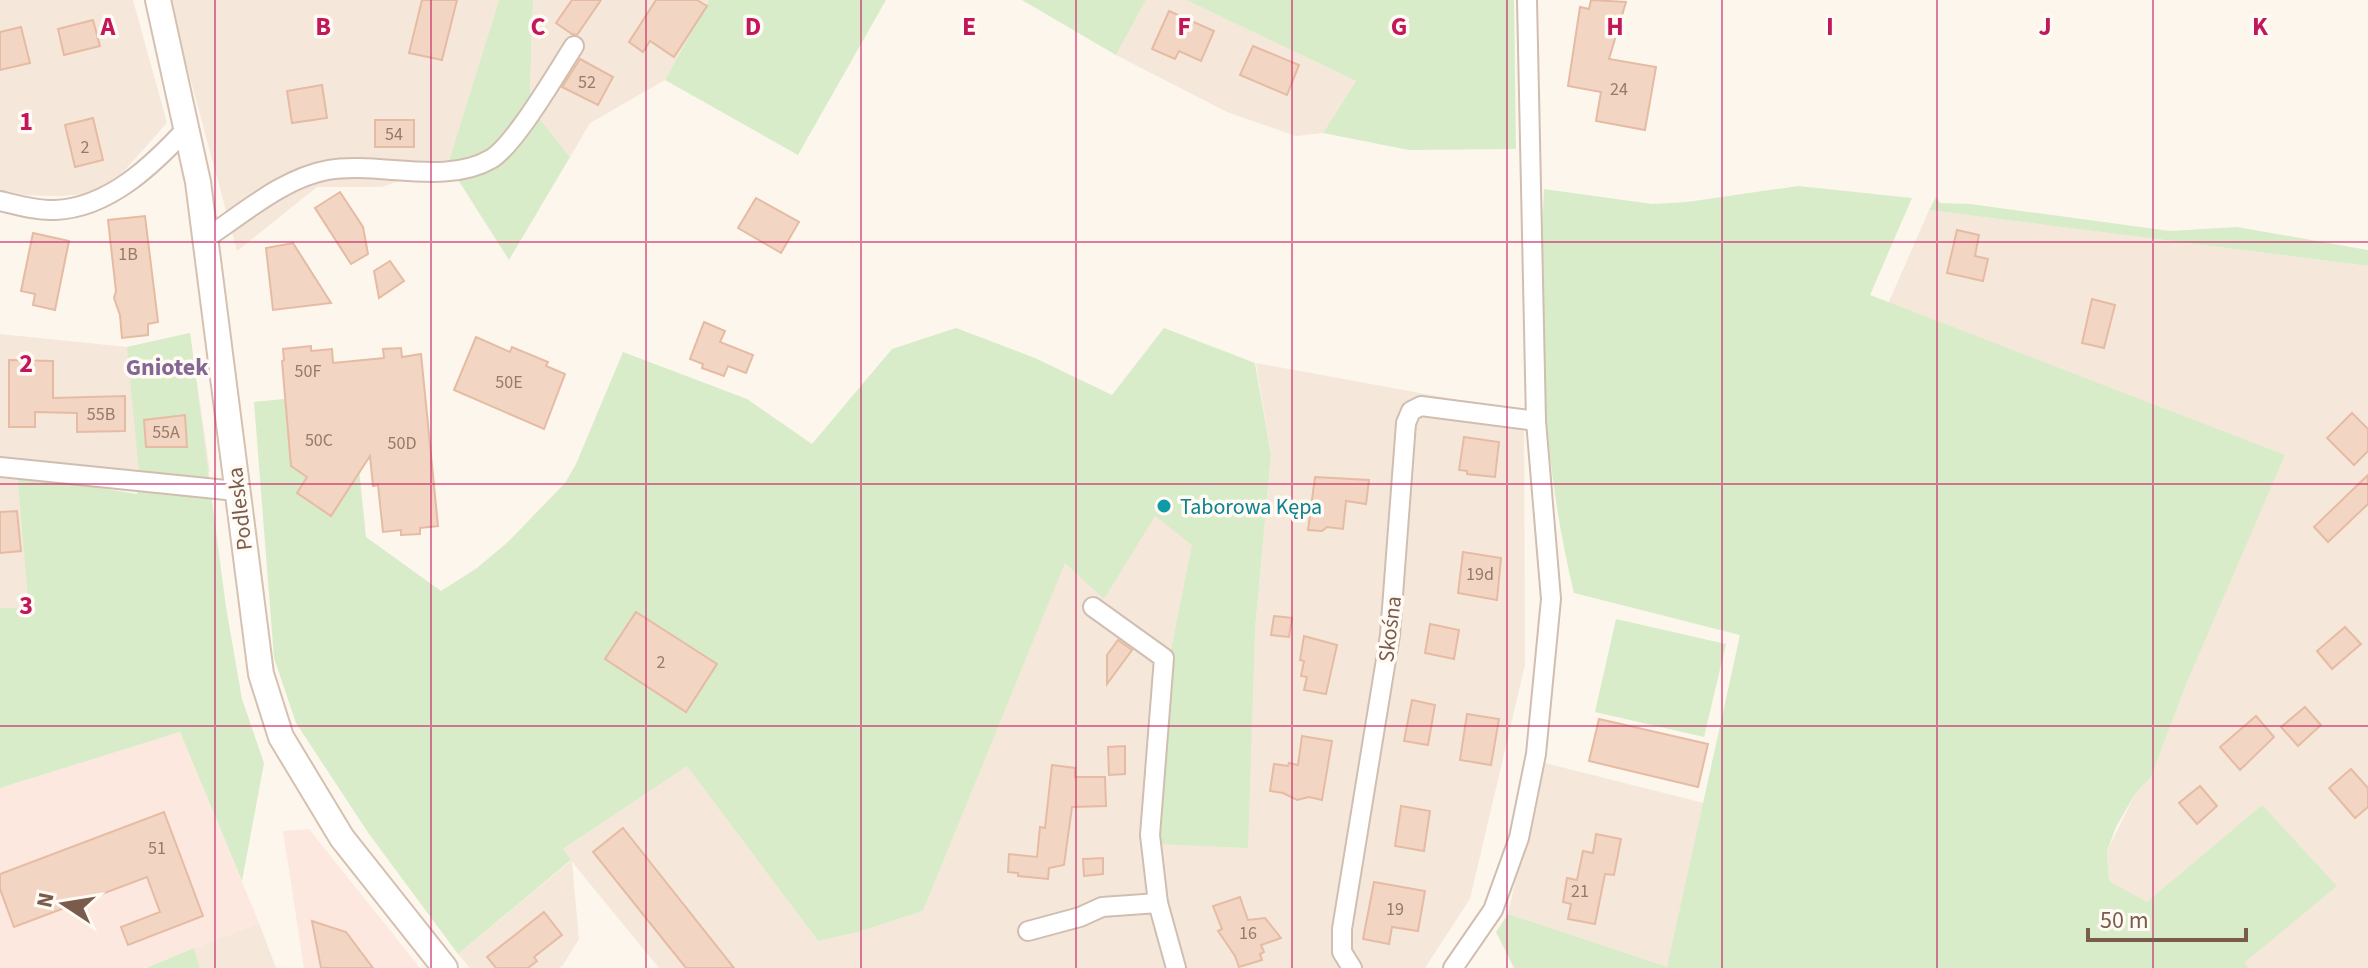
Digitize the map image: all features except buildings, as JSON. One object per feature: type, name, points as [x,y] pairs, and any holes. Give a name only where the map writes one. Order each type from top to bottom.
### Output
[{"type":"street","name":"Podleska","points":[[158,0],[188,127],[206,238],[261,674],[281,737],[342,838],[445,968]]},
{"type":"street","points":[[1453,968],[1493,910],[1519,838],[1536,754],[1551,599],[1536,421],[1527,0]]},
{"type":"street","points":[[206,238],[290,183],[327,170],[418,172],[462,169],[492,159],[513,137],[574,46]]},
{"type":"street","points":[[0,201],[54,210],[82,206],[112,193],[164,153],[188,127]]},
{"type":"street","name":"Skośna","points":[[1352,968],[1342,952],[1342,929],[1390,635],[1406,423],[1411,411],[1421,406],[1536,421]]},
{"type":"street","points":[[0,467],[236,491]]},
{"type":"street","points":[[1093,607],[1164,658],[1150,835],[1158,903],[1176,968]]},
{"type":"street","points":[[1028,931],[1080,917],[1102,907],[1158,903]]},
{"type":"shaded area","points":[[0,0],[133,0],[167,123],[122,173],[89,194],[12,195],[0,191]]},
{"type":"shaded area","points":[[169,0],[499,0],[448,164],[382,187],[317,187],[237,251]]},
{"type":"shaded area","points":[[533,0],[709,0],[665,80],[590,123],[570,157],[539,118],[530,90]]},
{"type":"shaded area","points":[[1146,0],[1186,0],[1356,81],[1323,133],[1296,136],[1227,112],[1116,55]]},
{"type":"shaded area","points":[[1929,210],[2368,266],[2368,968],[2249,968],[2109,881],[2107,851],[2135,794],[2151,777],[2187,682],[1888,304]]},
{"type":"shaded area","points":[[190,333],[210,472],[17,474],[30,608],[0,608],[0,334],[127,347]]},
{"type":"shaded area","points":[[1256,363],[1524,412],[1525,665],[1470,899],[1425,968],[659,968],[572,862],[579,939],[563,965],[559,968],[470,968],[458,954],[571,861],[562,850],[687,765],[818,941],[923,911],[1065,562],[1104,598],[1155,515],[1193,544],[1170,654],[1255,630],[1271,455]]},
{"type":"shaded area","points":[[180,732],[259,923],[145,968],[0,968],[0,788]]},
{"type":"shaded area","points":[[1541,762],[1704,803],[1667,968],[1508,914]]},
{"type":"shaded area","points":[[309,829],[420,968],[304,968],[283,831]]},
{"type":"shaded area","points":[[259,923],[276,968],[200,968],[194,948]]},
{"type":"green space","points":[[499,0],[533,0],[530,90],[539,118],[570,157],[509,260],[448,164]]},
{"type":"green space","points":[[709,0],[886,0],[798,155],[665,80]]},
{"type":"green space","points":[[1022,0],[1146,0],[1116,55]]},
{"type":"green space","points":[[1186,0],[1514,0],[1516,149],[1409,150],[1323,133],[1356,81]]},
{"type":"green space","points":[[1798,186],[1912,198],[1870,295],[2285,455],[2187,682],[2151,777],[2135,794],[2116,827],[2107,851],[2109,881],[2147,902],[2262,805],[2337,886],[2244,963],[2249,968],[1514,968],[1496,932],[1508,914],[1667,967],[1740,635],[1574,593],[1555,493],[1544,392],[1541,291],[1544,189],[1652,204]]},
{"type":"green space","points":[[1936,197],[1940,203],[1970,204],[2170,231],[2237,227],[2368,250],[2368,266],[1929,210]]},
{"type":"green space","points":[[956,328],[1035,358],[1112,395],[1164,328],[1255,363],[1271,455],[1255,630],[1248,848],[1159,844],[1170,654],[1192,545],[1155,516],[1104,599],[1065,563],[923,911],[818,941],[687,766],[563,849],[571,860],[458,954],[369,834],[296,723],[274,658],[254,402],[351,392],[366,537],[441,591],[477,568],[508,542],[565,483],[623,352],[747,399],[812,444],[892,349]]},
{"type":"green space","points":[[190,333],[226,607],[242,699],[264,763],[242,881],[180,732],[0,788],[0,608],[29,608],[17,474],[137,494],[139,472],[127,347]]},
{"type":"green space","points":[[1616,619],[1726,644],[1704,737],[1595,712]]},
{"type":"green space","points":[[194,948],[200,968],[146,968]]},
{"type":"place","name":"Taborowa Kępa","points":[[1164,506]]},
{"type":"district","name":"Gniotek","points":[[167,367]]}]
